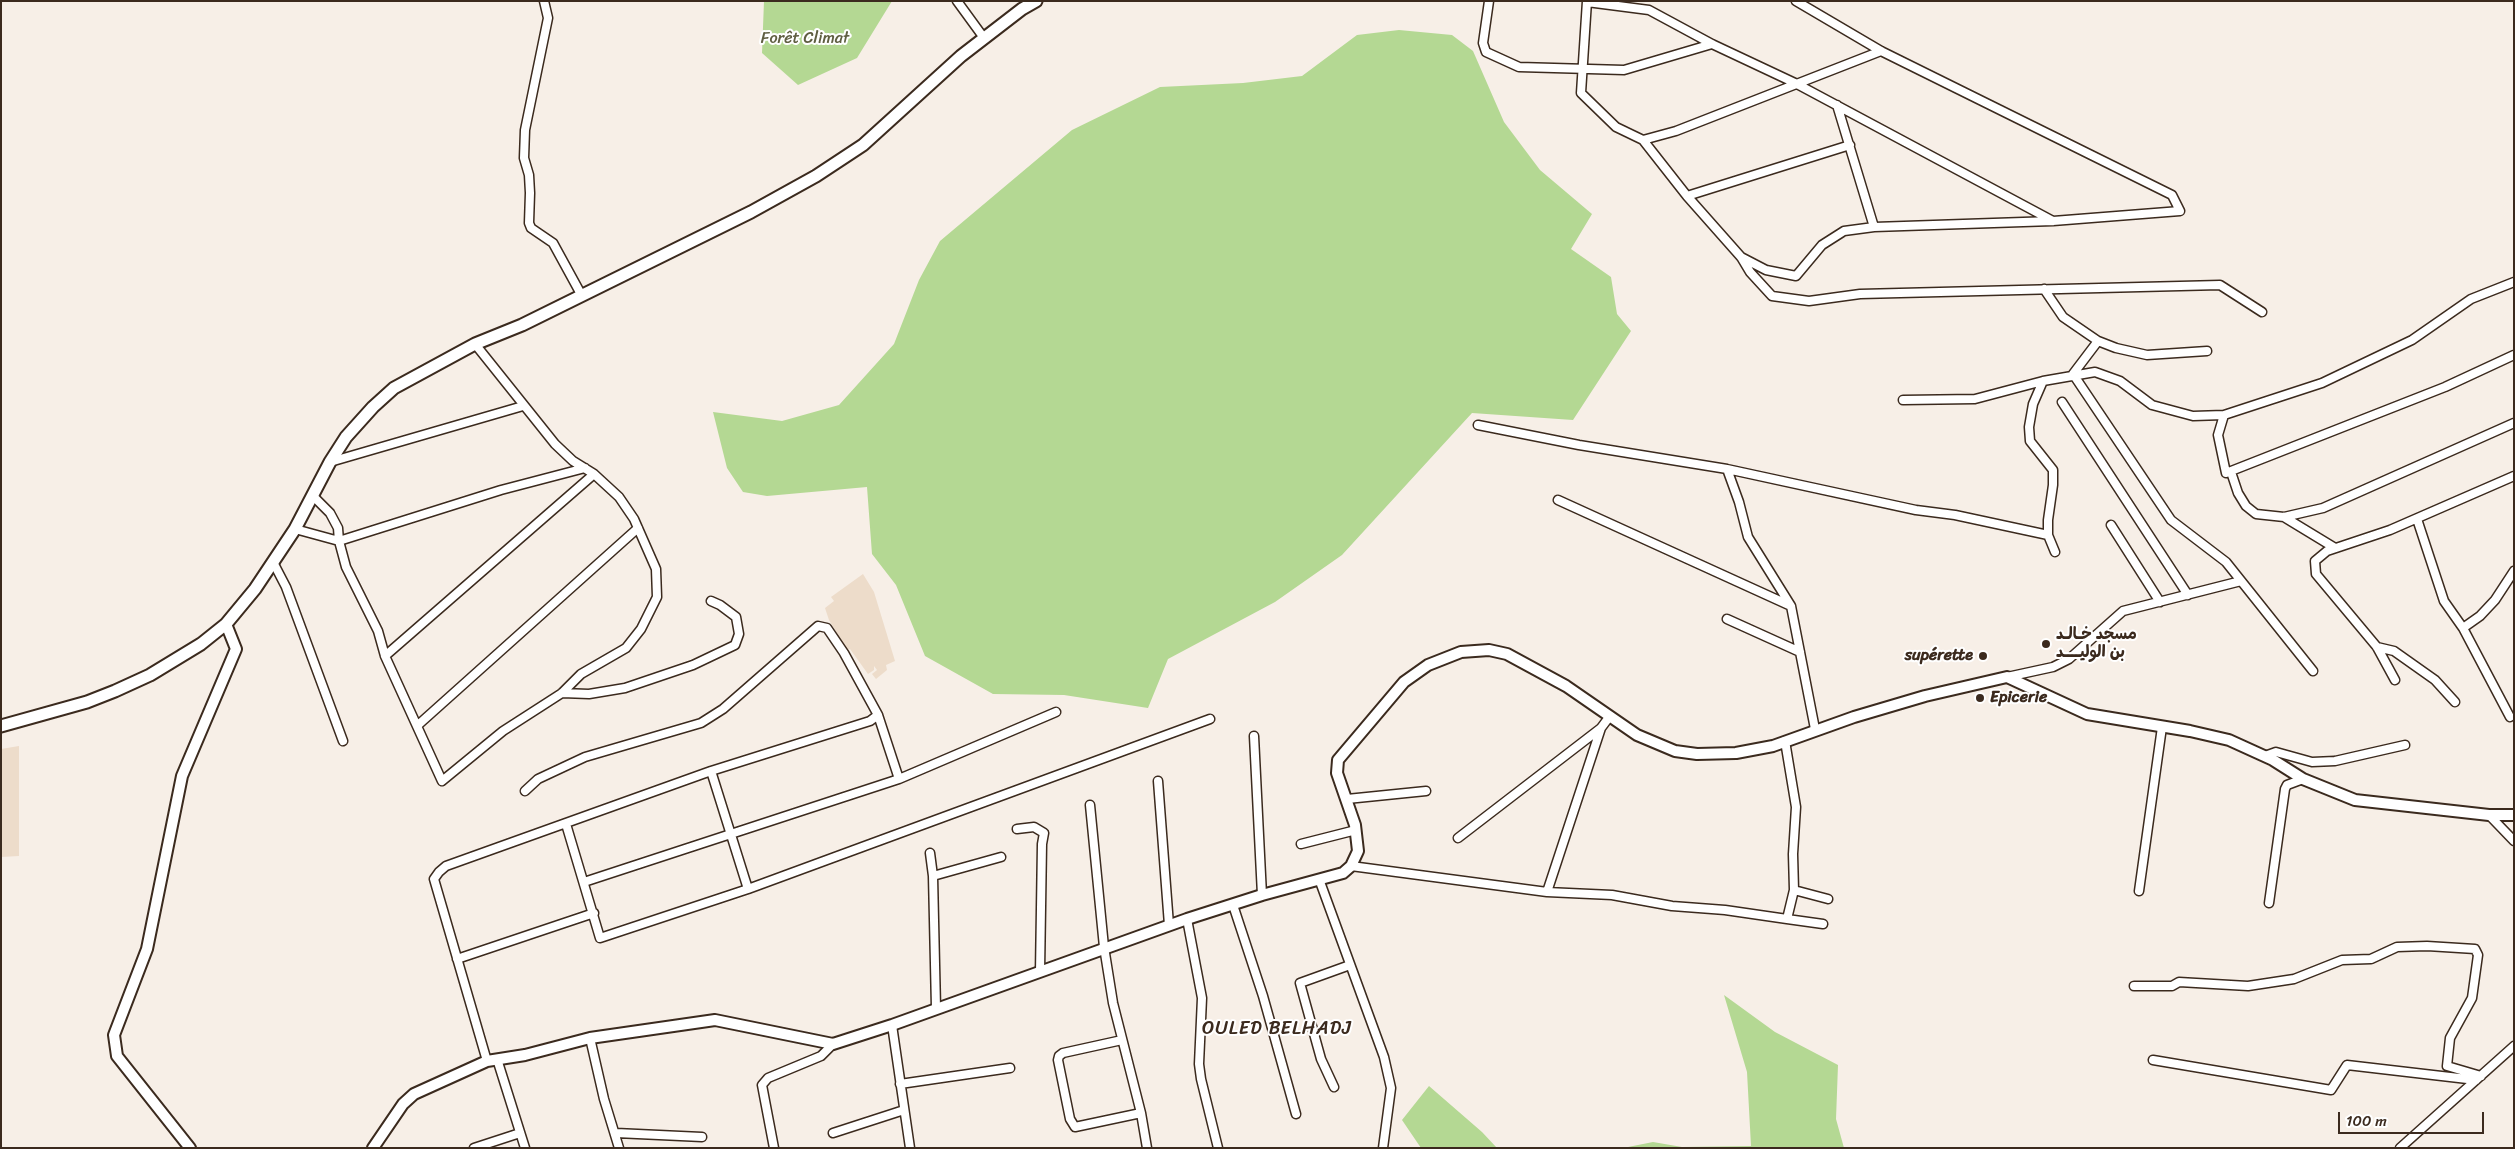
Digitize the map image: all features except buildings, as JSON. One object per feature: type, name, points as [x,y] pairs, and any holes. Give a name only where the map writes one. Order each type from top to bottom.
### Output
[{"type":"main road","points":[[1,726],[87,702],[115,691],[150,674],[201,644],[226,624],[273,562],[295,529],[330,462],[346,437],[373,407],[394,388],[475,344],[582,296],[751,212],[816,176],[864,145],[984,38],[1036,1]]},
{"type":"street","points":[[544,1],[548,18],[525,130],[524,158],[529,174],[530,193],[529,223],[531,228],[553,243],[582,296]]},
{"type":"street","points":[[958,1],[984,38]]},
{"type":"street","points":[[1489,1],[1483,43],[1486,52],[1519,68],[1624,70],[1712,44]]},
{"type":"street","points":[[1741,257],[1766,270],[1796,276],[1822,245],[1844,231],[1874,227],[2053,221],[2180,211],[2172,195],[1881,51],[1796,1]]},
{"type":"street","points":[[2053,221],[1796,83],[1712,44],[1649,10],[1587,2],[1581,93],[1616,127],[1643,140],[1687,196],[1741,257],[1750,272],[1772,296],[1809,301],[1860,294],[2220,285],[2262,312]]},
{"type":"street","points":[[1643,140],[1676,131],[1881,51]]},
{"type":"street","points":[[1837,105],[1874,227]]},
{"type":"street","points":[[1687,196],[1850,145]]},
{"type":"street","points":[[1903,400],[1975,399],[2073,374],[2095,372],[2120,380],[2152,405],[2193,416],[2224,415],[2322,383],[2412,340],[2471,299],[2514,282]]},
{"type":"street","points":[[2044,289],[2063,317],[2098,341],[2116,348],[2147,356],[2207,351]]},
{"type":"street","points":[[2073,374],[2098,341]]},
{"type":"street","points":[[313,496],[330,514],[338,528],[339,541],[346,567],[378,630],[385,656],[442,781],[503,731],[562,693],[580,674],[626,648],[641,629],[657,597],[656,569],[638,528],[619,498],[594,474],[573,461],[555,444],[475,344]]},
{"type":"street","points":[[2224,415],[2218,435],[2226,473],[2445,387],[2514,355]]},
{"type":"street","points":[[2073,374],[2170,520],[2226,562],[2313,671]]},
{"type":"street","points":[[2043,381],[2033,404],[2029,427],[2030,441],[2053,470],[2048,535],[2055,552]]},
{"type":"street","points":[[2062,402],[2188,595]]},
{"type":"street","points":[[330,462],[523,406]]},
{"type":"street","points":[[2231,472],[2240,497],[2251,510],[2256,514],[2284,517],[2323,508],[2514,423]]},
{"type":"street","points":[[1478,425],[1579,445],[1727,469],[1916,510],[2048,535]]},
{"type":"street","points":[[295,529],[339,541],[500,490],[585,468]]},
{"type":"street","points":[[1727,469],[1739,502],[1748,537],[1791,606],[1815,729]]},
{"type":"street","points":[[385,656],[594,474]]},
{"type":"street","points":[[2395,680],[2377,647],[2316,574],[2315,561],[2326,551],[2417,519],[2514,476]]},
{"type":"street","points":[[1558,500],[1791,606]]},
{"type":"street","points":[[2284,517],[2335,548]]},
{"type":"street","points":[[2417,519],[2444,601],[2463,628],[2510,717]]},
{"type":"street","points":[[2111,525],[2160,602]]},
{"type":"street","points":[[418,725],[638,528]]},
{"type":"street","points":[[273,562],[286,587],[342,741]]},
{"type":"street","points":[[2463,628],[2480,616],[2495,600],[2514,571]]},
{"type":"street","points":[[774,1148],[762,1085],[768,1078],[821,1056],[833,1044],[892,1025],[1169,925],[1262,895],[1343,873],[1351,866],[1358,851],[1356,830],[1337,773],[1338,760],[1404,682],[1428,665],[1461,652],[1489,650],[1507,654],[1566,686],[1637,735],[1675,751],[1698,754],[1736,753],[1785,741],[1815,729],[1925,696],[2053,667],[2069,659],[2123,611],[2241,581]]},
{"type":"street","points":[[562,693],[589,694],[625,688],[693,666],[735,645],[739,634],[736,617],[711,601]]},
{"type":"street","points":[[1727,619],[1800,652]]},
{"type":"street","points":[[190,1148],[117,1056],[114,1035],[147,949],[182,776],[236,649],[226,624]]},
{"type":"street","points":[[525,791],[538,779],[585,757],[701,723],[723,709],[818,626],[827,628],[844,653],[878,715],[900,779]]},
{"type":"street","points":[[2377,647],[2394,651],[2435,680],[2455,702]]},
{"type":"street","points":[[2008,677],[2087,714],[2229,740],[2265,756],[2302,780],[2355,800],[2489,815],[2514,815]]},
{"type":"street","points":[[584,882],[900,779],[1056,712]]},
{"type":"street","points":[[525,1148],[457,958],[434,880],[439,872],[446,866],[711,771],[870,721],[878,715]]},
{"type":"street","points":[[1458,838],[1601,728],[1610,716]]},
{"type":"street","points":[[566,824],[600,938],[748,889],[1210,719]]},
{"type":"street","points":[[2140,891],[2162,727]]},
{"type":"street","points":[[1547,892],[1601,728]]},
{"type":"street","points":[[1254,736],[1262,895]]},
{"type":"street","points":[[1785,741],[1796,807],[1793,854],[1794,890],[1787,919]]},
{"type":"street","points":[[2265,756],[2276,752],[2312,762],[2335,762],[2405,745]]},
{"type":"street","points":[[711,771],[748,889]]},
{"type":"street","points":[[2269,903],[2285,789],[2288,785],[2302,780]]},
{"type":"street","points":[[1158,781],[1169,925]]},
{"type":"street","points":[[1347,799],[1426,791]]},
{"type":"street","points":[[1090,805],[1104,947],[1122,1040],[1141,1113],[1147,1148]]},
{"type":"street","points":[[2489,815],[2514,841]]},
{"type":"street","points":[[1017,829],[1034,827],[1044,833],[1042,844],[1040,972]]},
{"type":"street","points":[[1301,844],[1356,830]]},
{"type":"street","points":[[930,853],[933,876],[936,1008]]},
{"type":"street","points":[[933,876],[1002,856]]},
{"type":"street","points":[[1351,866],[1547,892],[1612,895],[1672,906],[1725,910],[1824,924]]},
{"type":"street","points":[[1319,879],[1384,1057],[1391,1088],[1382,1148]]},
{"type":"street","points":[[1794,890],[1828,899]]},
{"type":"street","points":[[1233,904],[1263,996],[1296,1114]]},
{"type":"street","points":[[457,958],[594,913]]},
{"type":"street","points":[[1187,919],[1202,998],[1199,1064],[1201,1079],[1218,1148]]},
{"type":"street","points":[[2134,986],[2172,986],[2179,982],[2248,986],[2294,979],[2342,960],[2371,959],[2397,947],[2427,946],[2475,950],[2478,956],[2472,998],[2450,1038],[2447,1066],[2479,1078]]},
{"type":"street","points":[[1334,1087],[1322,1060],[1300,983],[1350,965]]},
{"type":"street","points":[[373,1148],[403,1104],[414,1094],[492,1060],[525,1055],[590,1038],[715,1020],[833,1044]]},
{"type":"street","points":[[892,1025],[910,1148]]},
{"type":"street","points":[[590,1038],[604,1099],[619,1148]]},
{"type":"street","points":[[1122,1040],[1063,1053],[1059,1056],[1058,1060],[1070,1119],[1075,1127],[1141,1113]]},
{"type":"street","points":[[2400,1148],[2514,1046]]},
{"type":"street","points":[[2153,1060],[2331,1090],[2347,1065],[2479,1078]]},
{"type":"street","points":[[900,1084],[1010,1068]]},
{"type":"street","points":[[833,1133],[904,1110]]},
{"type":"street","points":[[474,1148],[520,1133]]},
{"type":"street","points":[[616,1134],[702,1137]]},
{"type":"shaded area","points":[[863,574],[874,592],[895,661],[886,665],[887,670],[876,679],[872,674],[877,670],[874,666],[874,670],[868,674],[850,649],[847,650],[829,620],[825,608],[834,601],[831,597]]},
{"type":"shaded area","points":[[19,746],[19,856],[1,857],[1,749]]},
{"type":"green space","name":"Forêt Climat","points":[[764,1],[892,1],[857,58],[798,85],[762,53]]},
{"type":"green space","points":[[1399,30],[1452,35],[1473,51],[1504,122],[1540,170],[1592,214],[1571,249],[1611,277],[1617,314],[1631,331],[1573,420],[1472,413],[1342,555],[1275,602],[1168,659],[1148,708],[1064,695],[993,694],[925,656],[896,585],[872,554],[867,487],[767,496],[743,492],[727,468],[713,412],[782,421],[839,405],[894,344],[919,280],[940,241],[1072,130],[1160,87],[1243,83],[1302,76],[1357,35]]},
{"type":"green space","points":[[1724,995],[1775,1032],[1838,1065],[1836,1119],[1844,1148],[1623,1148],[1653,1142],[1682,1147],[1751,1146],[1747,1072]]},
{"type":"green space","points":[[1429,1086],[1482,1132],[1497,1148],[1421,1148],[1402,1120]]},
{"type":"place","name":"مسجد خـالـد بن الوليــــد","points":[[2046,644]]},
{"type":"place","name":"supérette","points":[[1983,656]]},
{"type":"place","name":"Epicerie","points":[[1980,698]]},
{"type":"district","name":"OULED BELHADJ","points":[[1277,1029]]}]
